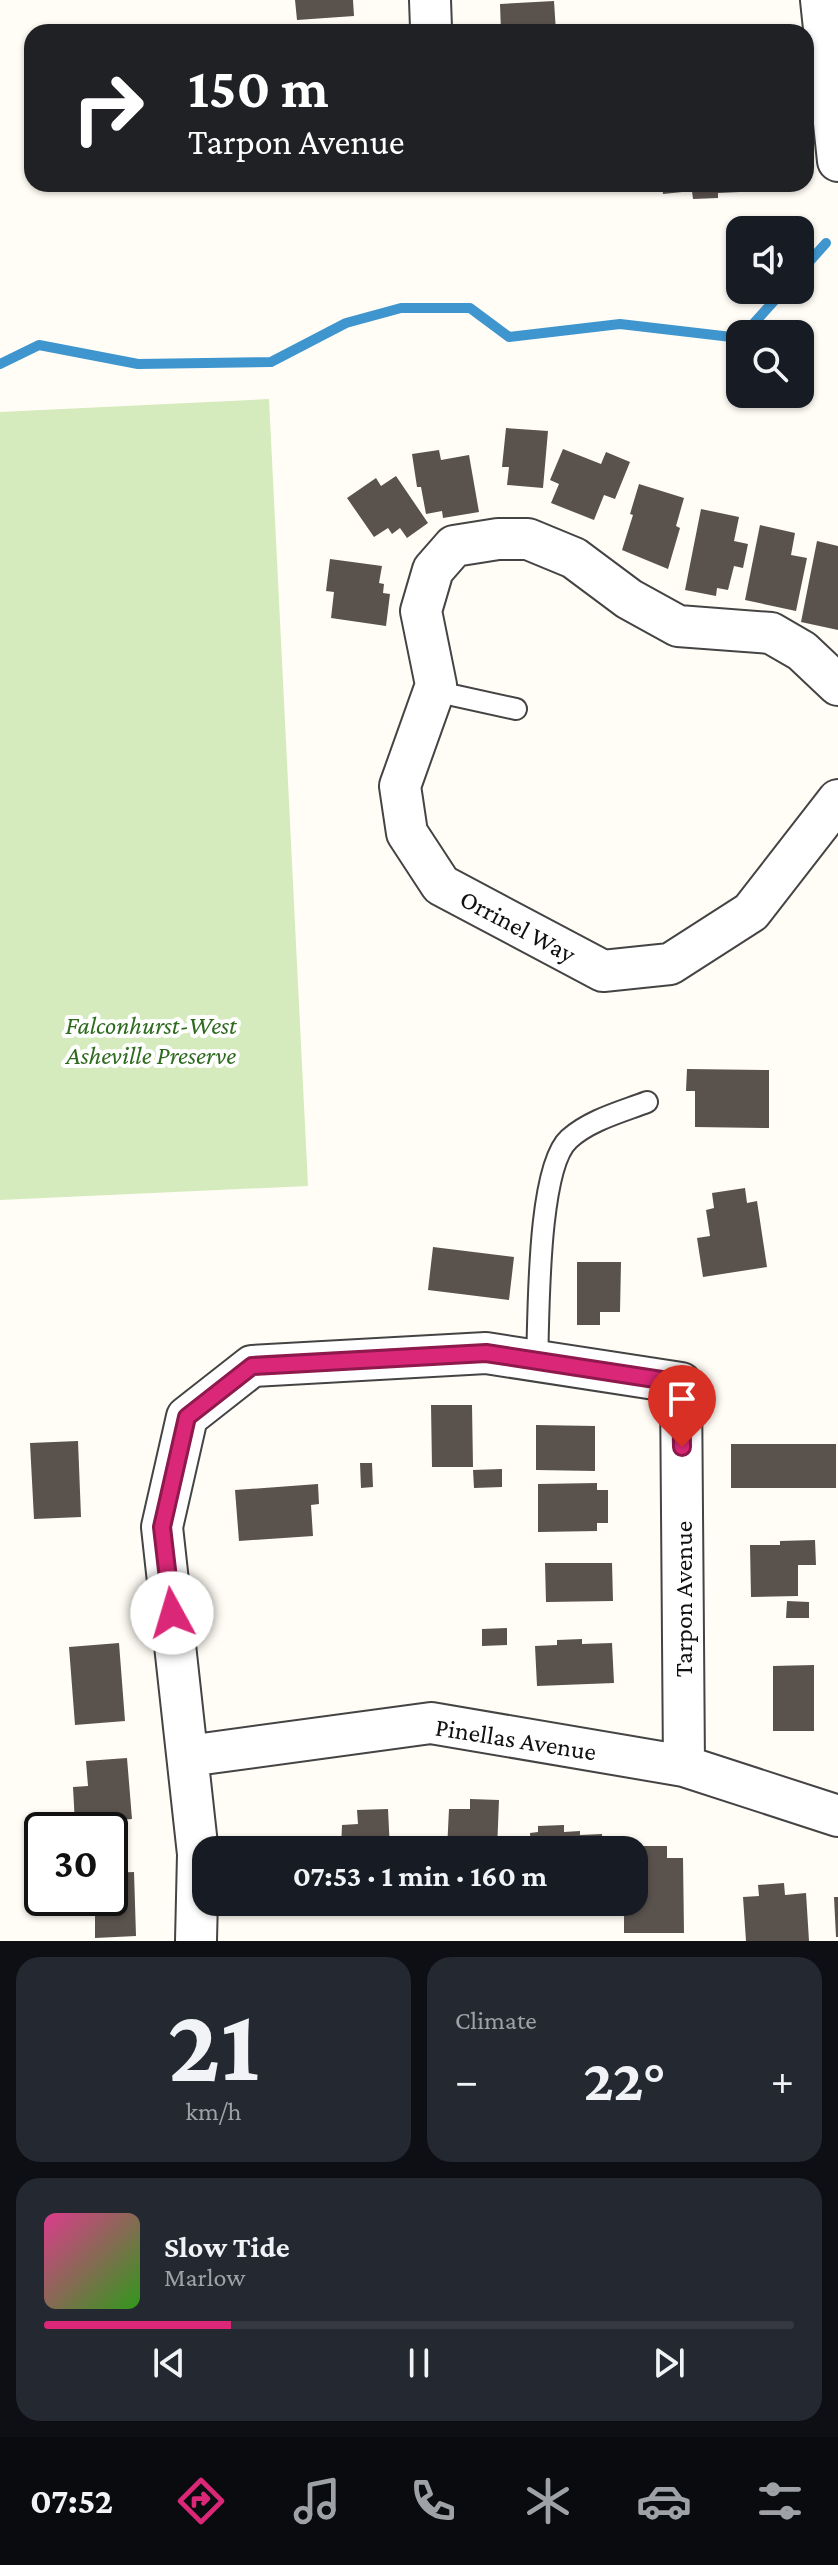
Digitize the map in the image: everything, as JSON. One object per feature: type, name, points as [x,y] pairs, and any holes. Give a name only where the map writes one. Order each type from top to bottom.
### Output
[{"type":"street","points":[[821,0],[838,161]]},
{"type":"street","name":"Orrinel Way","points":[[838,685],[802,651],[771,633],[678,626],[629,599],[574,558],[528,539],[498,539],[454,546],[433,570],[421,611],[436,685],[400,786],[407,833],[441,885],[603,971],[670,964],[751,912],[838,800]]},
{"type":"street","points":[[196,1941],[198,1854],[162,1527],[187,1417],[252,1366],[486,1353],[537,1362]]},
{"type":"street","name":"Tarpon Avenue","points":[[537,1362],[681,1383],[684,1766]]},
{"type":"street","name":"Pinellas Avenue","points":[[188,1756],[431,1723],[684,1766],[838,1816]]},
{"type":"lane","points":[[434,691],[516,709]]},
{"type":"lane","points":[[537,1362],[545,1211],[554,1161],[567,1141],[581,1130],[647,1102]]},
{"type":"green space","name":"Falconhurst-West Asheville Preserve","points":[[269,399],[308,1186],[0,1200],[0,412]]},
{"type":"building","points":[[295,0],[353,0],[354,16],[297,20]]},
{"type":"building","points":[[554,1],[555,24],[501,24],[500,4]]},
{"type":"building","points":[[692,192],[740,192],[718,193],[718,198],[693,199]]},
{"type":"building","points":[[506,428],[548,431],[543,488],[507,485],[509,467],[502,467]]},
{"type":"building","points":[[563,449],[601,464],[606,452],[630,462],[615,499],[604,495],[594,520],[551,503],[559,484],[550,480]]},
{"type":"building","points":[[439,450],[441,460],[469,455],[479,512],[443,518],[442,511],[426,514],[421,487],[417,487],[412,454]]},
{"type":"building","points":[[396,476],[428,523],[407,538],[400,528],[392,534],[388,528],[374,537],[347,498],[376,478],[381,486]]},
{"type":"building","points":[[639,484],[684,498],[676,526],[680,528],[668,569],[622,550]]},
{"type":"building","points":[[701,509],[739,517],[734,541],[748,544],[743,568],[734,566],[728,590],[717,588],[716,596],[685,590]]},
{"type":"building","points":[[760,525],[795,533],[791,555],[807,558],[796,611],[745,600]]},
{"type":"building","points":[[817,541],[838,546],[838,630],[801,622]]},
{"type":"building","points":[[330,559],[382,566],[379,583],[384,584],[383,593],[390,594],[386,626],[331,618],[334,592],[326,591]]},
{"type":"building","points":[[687,1069],[769,1070],[769,1128],[695,1127],[695,1091],[686,1091]]},
{"type":"building","points":[[745,1188],[747,1203],[757,1201],[767,1267],[703,1277],[697,1238],[710,1236],[706,1210],[714,1208],[712,1193]]},
{"type":"building","points":[[433,1247],[514,1257],[509,1300],[428,1290]]},
{"type":"building","points":[[577,1262],[621,1262],[620,1312],[600,1312],[600,1325],[577,1325]]},
{"type":"building","points":[[431,1405],[472,1405],[473,1467],[432,1467]]},
{"type":"building","points":[[536,1425],[595,1426],[595,1471],[536,1470]]},
{"type":"building","points":[[78,1441],[81,1517],[34,1519],[30,1443]]},
{"type":"building","points":[[731,1444],[836,1444],[836,1488],[731,1488]]},
{"type":"building","points":[[360,1463],[372,1463],[373,1487],[361,1488]]},
{"type":"building","points":[[502,1469],[502,1487],[474,1488],[473,1470]]},
{"type":"building","points":[[597,1483],[597,1490],[608,1490],[608,1523],[597,1523],[597,1531],[538,1532],[538,1484]]},
{"type":"building","points":[[318,1484],[319,1504],[311,1505],[313,1536],[239,1541],[235,1490]]},
{"type":"building","points":[[815,1540],[816,1565],[798,1565],[798,1596],[751,1597],[750,1545]]},
{"type":"building","points":[[545,1563],[612,1563],[613,1601],[546,1602]]},
{"type":"building","points":[[787,1601],[809,1602],[809,1618],[786,1618]]},
{"type":"building","points":[[507,1628],[507,1645],[482,1646],[482,1629]]},
{"type":"building","points":[[582,1639],[582,1644],[612,1643],[614,1683],[537,1686],[535,1646],[557,1645],[557,1640]]},
{"type":"building","points":[[119,1643],[125,1721],[75,1725],[69,1647]]},
{"type":"building","points":[[814,1665],[814,1731],[773,1731],[773,1666]]},
{"type":"building","points":[[127,1758],[132,1819],[128,1819],[128,1812],[74,1812],[73,1787],[88,1786],[86,1761]]},
{"type":"building","points":[[470,1799],[499,1800],[498,1836],[448,1836],[449,1809],[470,1809]]},
{"type":"building","points":[[388,1809],[389,1836],[342,1836],[342,1825],[358,1824],[357,1810]]},
{"type":"building","points":[[564,1825],[564,1832],[580,1831],[580,1835],[602,1836],[530,1836],[530,1833],[538,1832],[538,1826]]},
{"type":"building","points":[[648,1846],[667,1846],[667,1858],[683,1858],[684,1933],[624,1933],[624,1916],[648,1916]]},
{"type":"building","points":[[128,1872],[134,1872],[136,1936],[95,1938],[95,1916],[128,1916]]},
{"type":"building","points":[[784,1883],[785,1895],[806,1893],[809,1941],[746,1941],[743,1897],[759,1896],[758,1885]]},
{"type":"building","points":[[834,1897],[838,1897],[838,1937],[836,1937]]},
{"type":"waterway","points":[[814,256],[826,243]]},
{"type":"waterway","points":[[757,320],[771,304]]},
{"type":"waterway","points":[[0,364],[39,345],[138,364],[271,362],[346,323],[401,308],[470,308],[509,337],[620,324],[726,336]]},
{"type":"route","points":[[172,1613],[162,1527],[187,1417],[252,1366],[486,1353],[681,1383],[682,1447]]}]
